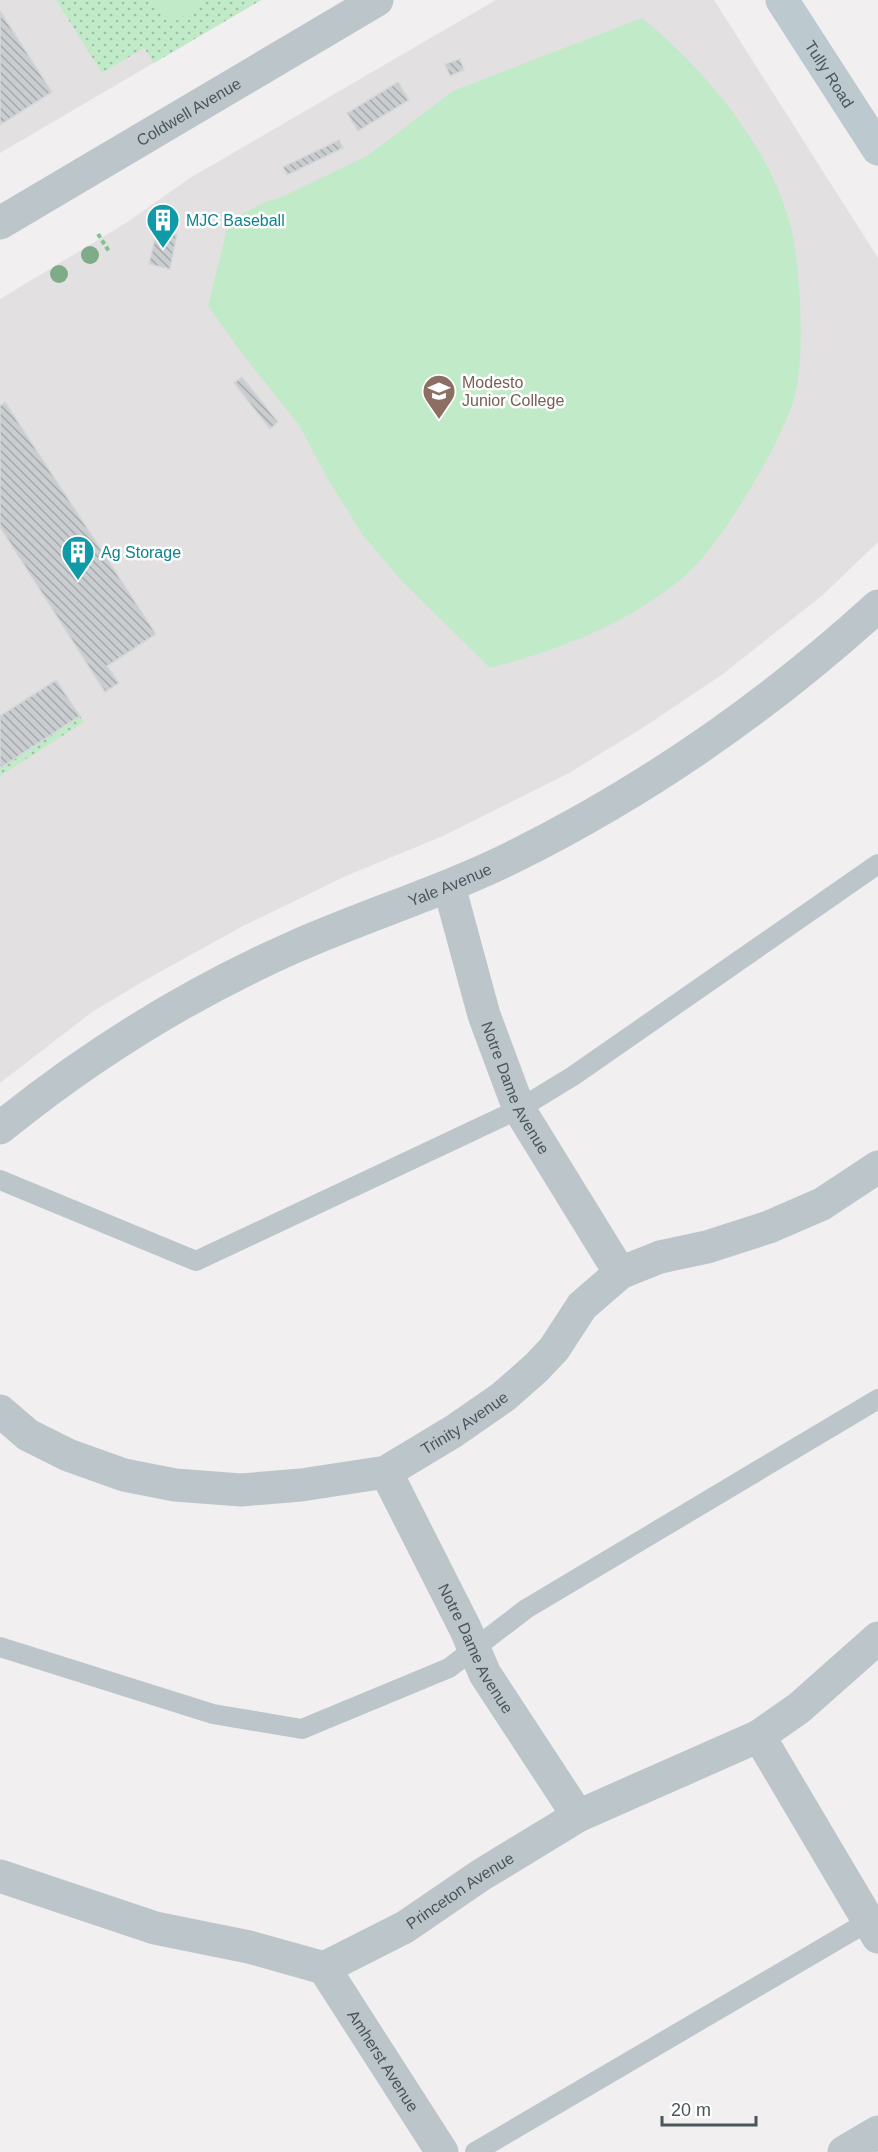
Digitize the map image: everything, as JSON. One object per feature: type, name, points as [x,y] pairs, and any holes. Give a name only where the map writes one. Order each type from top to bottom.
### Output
[{"type":"main road","name":"Tully Road","points":[[782,0],[878,148]]},
{"type":"street","name":"Coldwell Avenue","points":[[0,224],[377,0]]},
{"type":"street","name":"Yale Avenue","points":[[0,1128],[46,1091],[138,1029],[215,985],[295,946],[448,886],[513,857],[602,810],[666,771],[750,714],[829,651],[878,606]]},
{"type":"street","name":"Notre Dame Avenue","points":[[448,886],[484,1015],[519,1109],[620,1273]]},
{"type":"street","name":"Trinity Avenue","points":[[0,1411],[28,1435],[68,1455],[124,1474],[175,1485],[241,1490],[301,1485],[386,1472],[454,1431],[502,1397],[536,1368],[554,1348],[582,1306],[620,1273],[660,1257],[707,1247],[769,1227],[822,1204],[878,1167]]},
{"type":"street","name":"Notre Dame Avenue","points":[[386,1472],[485,1674],[578,1816]]},
{"type":"street","name":"Princeton Avenue","points":[[324,1968],[405,1927],[481,1875],[578,1816],[759,1736],[799,1708],[878,1638]]},
{"type":"street","points":[[759,1736],[875,1925]]},
{"type":"street","points":[[0,1876],[155,1928],[249,1947],[324,1968]]},
{"type":"street","name":"Amherst Avenue","points":[[324,1968],[442,2152]]},
{"type":"street","points":[[844,2152],[878,2132]]},
{"type":"lane","points":[[0,1180],[196,1262],[519,1109],[573,1076],[878,864]]},
{"type":"lane","points":[[0,1647],[213,1714],[302,1729],[449,1668],[526,1609],[878,1399]]},
{"type":"lane","points":[[475,2152],[875,1925]]},
{"type":"path","points":[[98,234],[110,253]]},
{"type":"shaded area","points":[[0,0],[261,0],[0,153]]},
{"type":"shaded area","name":"Modesto Junior College","points":[[496,0],[714,0],[878,258],[878,542],[824,594],[723,674],[644,727],[569,773],[443,836],[346,876],[243,926],[92,1012],[0,1083],[0,299],[126,223],[190,178]]},
{"type":"green space","points":[[56,0],[261,0],[154,63],[144,48],[102,73]]},
{"type":"green space","points":[[154,0],[209,0],[169,25]]},
{"type":"green space","points":[[642,18],[688,60],[731,110],[767,166],[780,195],[792,233],[799,282],[801,346],[796,391],[783,428],[750,489],[715,542],[683,577],[650,602],[607,626],[562,646],[490,668],[401,580],[362,534],[329,481],[299,425],[208,306],[229,221],[265,202],[282,197],[367,156],[453,91]]},
{"type":"green space","points":[[80,716],[84,722],[0,776],[0,768]]},
{"type":"building","points":[[0,11],[52,92],[0,125]]},
{"type":"building","points":[[460,59],[464,70],[450,76],[445,64]]},
{"type":"building","points":[[398,82],[409,100],[358,131],[347,113]]},
{"type":"building","points":[[339,140],[343,148],[287,175],[283,167]]},
{"type":"building","name":"MJC Baseball","points":[[157,230],[177,234],[170,269],[149,264]]},
{"type":"building","points":[[242,377],[278,422],[270,429],[234,383]]},
{"type":"building","name":"Ag Storage","points":[[5,402],[156,634],[107,666],[119,683],[105,692],[0,527],[0,406]]},
{"type":"building","points":[[56,680],[80,716],[0,768],[0,716]]},
{"type":"place","name":"MJC Baseball","points":[[163,249]]},
{"type":"place","name":"Modesto Junior College","points":[[439,420]]},
{"type":"place","name":"Ag Storage","points":[[78,581]]}]
